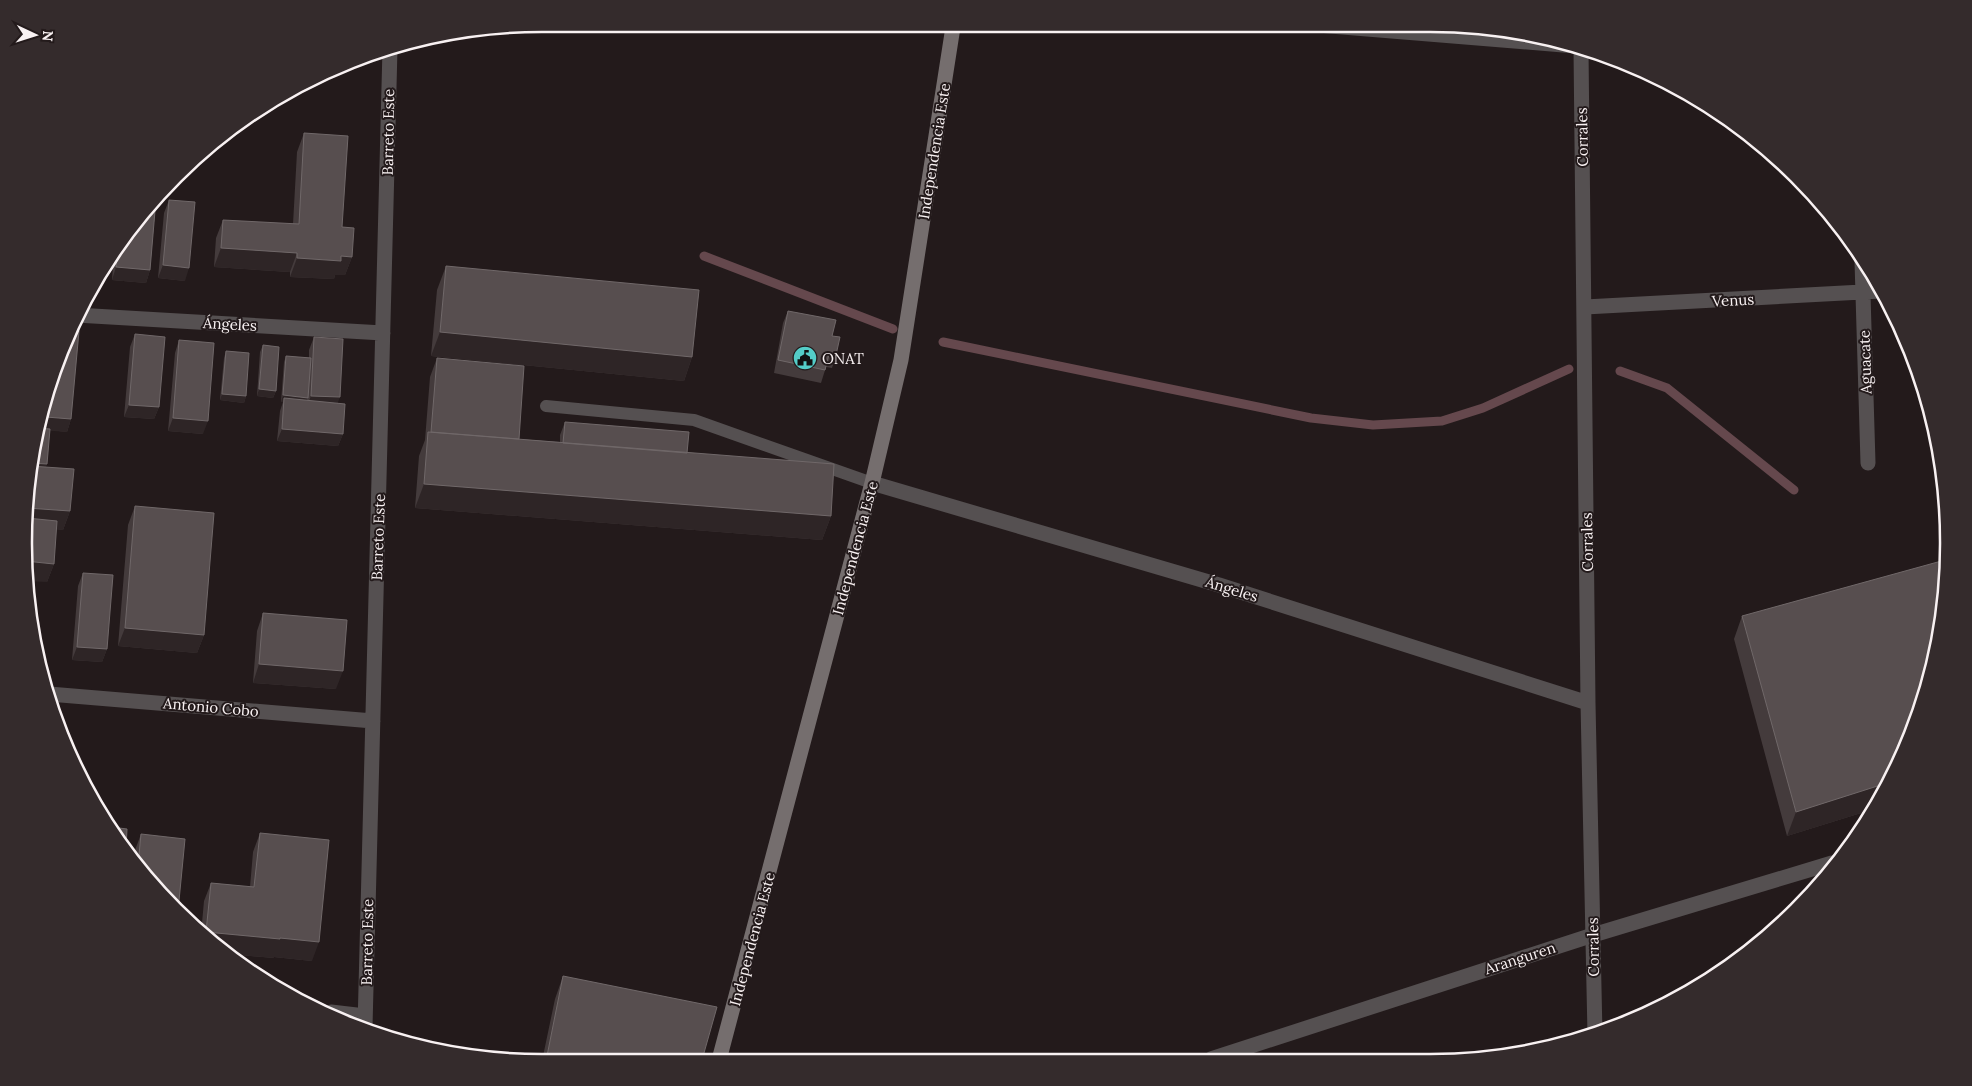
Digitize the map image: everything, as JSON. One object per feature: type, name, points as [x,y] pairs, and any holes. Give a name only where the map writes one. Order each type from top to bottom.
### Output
[{"type":"main road","name":"Independencia Este","points":[[722,1054],[872,483],[901,360],[952,32]]},
{"type":"street","points":[[1403,32],[1531,42]]},
{"type":"street","name":"Corrales","points":[[1581,56],[1588,703],[1595,1025]]},
{"type":"street","name":"Barreto Este","points":[[365,1021],[390,57]]},
{"type":"street","name":"Aguacate","points":[[1862,274],[1868,463]]},
{"type":"street","name":"Venus","points":[[1584,307],[1873,292]]},
{"type":"street","name":"Ángeles","points":[[85,317],[383,333]]},
{"type":"street","name":"Ángeles","points":[[872,483],[1219,585],[1588,703]]},
{"type":"street","name":"Antonio Cobo","points":[[56,695],[373,721]]},
{"type":"street","name":"Aranguren","points":[[1226,1054],[1593,935],[1825,865]]},
{"type":"lane","points":[[546,406],[694,420],[872,483]]},
{"type":"building","points":[[304,133],[348,136],[342,227],[354,228],[352,257],[341,256],[341,261],[297,258],[297,253],[221,248],[223,220],[299,224]]},
{"type":"building","points":[[169,200],[195,202],[189,268],[163,265]]},
{"type":"building","points":[[155,211],[150,270],[116,267],[119,259]]},
{"type":"building","points":[[446,266],[699,290],[692,357],[440,332]]},
{"type":"building","name":"ONAT","points":[[788,311],[836,320],[832,336],[840,337],[836,355],[829,354],[825,370],[778,360]]},
{"type":"building","points":[[79,331],[79,331],[71,419],[48,417],[60,379]]},
{"type":"building","points":[[135,334],[165,337],[159,407],[129,405]]},
{"type":"building","points":[[314,337],[343,339],[340,397],[311,396]]},
{"type":"building","points":[[179,340],[214,343],[208,421],[173,418]]},
{"type":"building","points":[[263,345],[279,347],[276,391],[259,389]]},
{"type":"building","points":[[226,351],[249,353],[246,396],[222,394]]},
{"type":"building","points":[[286,356],[311,358],[308,398],[283,395]]},
{"type":"building","points":[[437,358],[524,366],[519,439],[431,432]]},
{"type":"building","points":[[284,398],[345,404],[343,434],[282,429]]},
{"type":"building","points":[[565,422],[689,432],[687,453],[563,443]]},
{"type":"building","points":[[46,429],[50,429],[47,464],[39,463]]},
{"type":"building","points":[[428,432],[834,464],[831,516],[424,484]]},
{"type":"building","points":[[38,467],[74,469],[70,511],[34,508]]},
{"type":"building","points":[[135,506],[214,513],[204,635],[125,628]]},
{"type":"building","points":[[33,519],[57,521],[54,564],[33,562]]},
{"type":"building","points":[[1939,562],[1935,610],[1930,643],[1922,675],[1901,738],[1878,786],[1796,812],[1742,616]]},
{"type":"building","points":[[83,573],[113,575],[107,649],[77,647]]},
{"type":"building","points":[[263,613],[347,620],[343,671],[259,664]]},
{"type":"building","points":[[120,828],[127,829],[127,838]]},
{"type":"building","points":[[260,833],[329,840],[319,942],[213,933],[206,927],[211,883],[254,887]]},
{"type":"building","points":[[141,834],[185,839],[179,901],[159,880],[139,855]]},
{"type":"building","points":[[563,976],[717,1007],[704,1054],[547,1054]]},
{"type":"waterway","points":[[704,256],[893,329]]},
{"type":"waterway","points":[[943,342],[1311,418],[1373,425],[1442,421],[1483,408],[1569,369]]},
{"type":"waterway","points":[[1620,371],[1667,388],[1794,490]]},
{"type":"place","name":"ONAT","points":[[805,358]]}]
